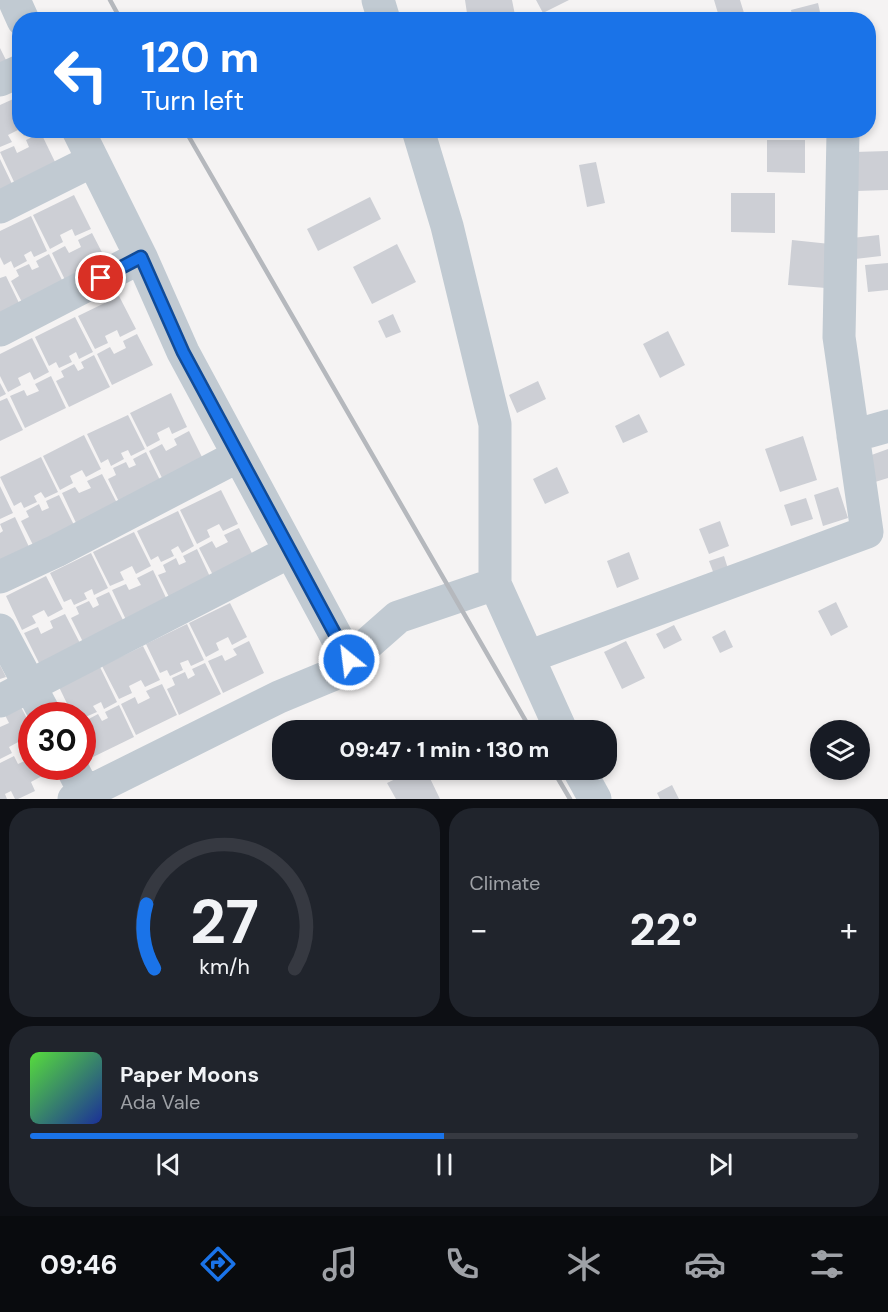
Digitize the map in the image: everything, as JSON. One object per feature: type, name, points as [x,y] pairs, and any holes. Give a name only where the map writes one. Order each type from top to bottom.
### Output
[{"type":"street","points":[[82,138],[141,257],[183,352],[349,660]]},
{"type":"street","points":[[420,138],[447,226],[495,424],[495,584],[556,720]]},
{"type":"street","points":[[528,657],[867,532],[839,337],[843,138]]},
{"type":"street","points":[[0,207],[92,161]]},
{"type":"street","points":[[0,330],[141,257]]},
{"type":"street","points":[[852,436],[888,426]]},
{"type":"street","points":[[0,577],[56,551],[238,456]]},
{"type":"street","points":[[0,701],[289,552]]},
{"type":"street","points":[[77,786],[332,675],[398,617],[495,584]]},
{"type":"street","points":[[0,630],[39,702]]},
{"type":"street","points":[[585,780],[595,799]]},
{"type":"building","points":[[465,0],[512,0],[514,12],[467,12]]},
{"type":"building","points":[[536,0],[569,0],[545,12],[542,12]]},
{"type":"building","points":[[714,0],[740,0],[744,12],[718,12]]},
{"type":"building","points":[[818,3],[820,12],[791,12],[791,10]]},
{"type":"building","points":[[0,48],[7,62],[0,66]]},
{"type":"building","points":[[12,100],[12,133],[8,135],[12,142],[0,147],[0,105]]},
{"type":"building","points":[[43,138],[56,164],[15,184],[0,152],[14,146],[17,153],[29,147],[26,140]]},
{"type":"building","points":[[767,140],[805,140],[805,173],[767,172]]},
{"type":"building","points":[[888,151],[888,190],[856,191],[854,152]]},
{"type":"building","points":[[0,159],[13,186],[0,192]]},
{"type":"building","points":[[596,162],[605,203],[587,207],[579,165]]},
{"type":"building","points":[[731,193],[775,193],[775,233],[731,232]]},
{"type":"building","points":[[74,195],[91,229],[75,236],[72,229],[60,235],[63,242],[50,249],[33,215]]},
{"type":"building","points":[[370,197],[381,219],[318,251],[307,229]]},
{"type":"building","points":[[31,216],[47,251],[34,257],[31,251],[24,255],[27,261],[14,268],[11,261],[4,265],[0,257],[0,231]]},
{"type":"building","points":[[92,233],[108,264],[67,284],[52,253],[65,246],[69,253],[81,247],[78,240]]},
{"type":"building","points":[[879,235],[881,256],[855,259],[852,238]]},
{"type":"building","points":[[792,240],[830,244],[826,288],[788,285]]},
{"type":"building","points":[[397,244],[416,282],[372,304],[353,267]]},
{"type":"building","points":[[49,254],[65,286],[24,306],[11,281],[19,276],[16,270],[29,264],[32,270],[39,267],[36,261]]},
{"type":"building","points":[[888,263],[888,290],[868,292],[865,265]]},
{"type":"building","points":[[6,276],[21,307],[0,317],[0,278]]},
{"type":"building","points":[[119,296],[136,329],[120,337],[117,330],[105,336],[108,343],[95,349],[78,316]]},
{"type":"building","points":[[393,314],[401,332],[386,338],[378,321]]},
{"type":"building","points":[[75,317],[93,352],[79,359],[76,352],[69,356],[72,362],[59,368],[56,362],[49,366],[35,337]]},
{"type":"building","points":[[668,331],[685,365],[660,378],[643,344]]},
{"type":"building","points":[[137,334],[153,365],[112,385],[97,354],[110,347],[114,354],[126,348],[123,341]]},
{"type":"building","points":[[32,338],[49,372],[34,380],[30,372],[18,378],[21,385],[8,392],[0,376],[0,354]]},
{"type":"building","points":[[94,355],[110,387],[69,407],[56,381],[64,377],[61,371],[74,364],[78,371],[84,368],[81,362]]},
{"type":"building","points":[[51,376],[66,408],[25,428],[10,396],[24,390],[27,396],[39,391],[35,384]]},
{"type":"building","points":[[538,381],[546,399],[517,413],[509,395]]},
{"type":"building","points":[[0,383],[6,394],[0,397]]},
{"type":"building","points":[[171,393],[187,427],[172,434],[169,427],[157,433],[160,440],[147,447],[130,413]]},
{"type":"building","points":[[7,398],[23,430],[0,441],[0,401]]},
{"type":"building","points":[[639,414],[648,432],[623,443],[615,426]]},
{"type":"building","points":[[128,415],[145,449],[131,456],[128,450],[121,453],[124,459],[111,466],[108,459],[101,463],[87,434]]},
{"type":"building","points":[[189,431],[205,463],[164,482],[149,451],[162,444],[166,451],[177,445],[174,439]]},
{"type":"building","points":[[84,435],[101,469],[86,477],[82,470],[70,476],[73,483],[60,490],[43,456]]},
{"type":"building","points":[[803,436],[817,480],[780,492],[765,449]]},
{"type":"building","points":[[888,449],[888,478],[875,482],[866,457]]},
{"type":"building","points":[[146,452],[162,484],[120,504],[108,479],[116,475],[113,468],[126,462],[129,468],[136,465],[133,459]]},
{"type":"building","points":[[41,457],[58,492],[45,498],[41,492],[34,496],[37,502],[24,508],[21,502],[14,506],[0,477]]},
{"type":"building","points":[[557,467],[569,493],[545,504],[533,479]]},
{"type":"building","points":[[102,474],[118,505],[77,525],[62,493],[75,487],[79,493],[91,488],[87,481]]},
{"type":"building","points":[[0,486],[13,513],[0,519]]},
{"type":"building","points":[[838,487],[848,518],[823,526],[814,495]]},
{"type":"building","points":[[221,490],[238,524],[223,531],[219,524],[207,530],[210,537],[197,544],[180,510]]},
{"type":"building","points":[[59,495],[75,527],[34,547],[21,521],[29,517],[26,511],[39,504],[42,511],[49,508],[46,501]]},
{"type":"building","points":[[806,498],[813,519],[791,526],[784,505]]},
{"type":"building","points":[[178,511],[194,546],[182,553],[178,546],[171,550],[174,556],[161,562],[158,556],[151,560],[137,531]]},
{"type":"building","points":[[15,517],[30,549],[0,563],[0,533],[3,531],[0,524]]},
{"type":"building","points":[[720,521],[729,546],[709,554],[699,529]]},
{"type":"building","points":[[239,528],[255,559],[215,579],[199,548],[212,541],[216,548],[228,542],[224,535]]},
{"type":"building","points":[[134,532],[151,566],[136,574],[132,566],[120,572],[124,580],[110,586],[93,552]]},
{"type":"building","points":[[197,549],[212,581],[171,601],[158,575],[166,572],[163,565],[176,558],[179,565],[186,562],[183,556]]},
{"type":"building","points":[[629,552],[639,579],[617,588],[607,561]]},
{"type":"building","points":[[91,553],[108,588],[94,595],[92,589],[84,593],[87,599],[74,605],[71,599],[64,602],[50,573]]},
{"type":"building","points":[[724,556],[729,572],[715,577],[709,561]]},
{"type":"building","points":[[153,570],[168,602],[127,622],[112,590],[126,584],[129,590],[141,585],[137,578]]},
{"type":"building","points":[[46,576],[63,609],[48,617],[44,610],[32,616],[36,623],[22,630],[6,596]]},
{"type":"building","points":[[109,592],[125,624],[84,644],[71,618],[79,614],[76,607],[89,601],[93,608],[99,605],[96,598]]},
{"type":"building","points":[[836,602],[848,627],[831,636],[818,611]]},
{"type":"building","points":[[230,603],[247,637],[232,645],[228,637],[216,643],[219,650],[206,657],[189,623]]},
{"type":"building","points":[[65,614],[81,645],[40,665],[24,633],[38,627],[41,634],[53,628],[50,621]]},
{"type":"building","points":[[187,624],[204,660],[191,666],[188,660],[180,663],[183,670],[170,676],[167,670],[160,673],[146,644]]},
{"type":"building","points":[[674,625],[682,640],[664,649],[656,634]]},
{"type":"building","points":[[725,630],[733,647],[720,653],[712,637]]},
{"type":"building","points":[[249,641],[264,673],[223,693],[208,661],[222,655],[225,661],[237,655],[233,649]]},
{"type":"building","points":[[626,641],[645,678],[622,689],[604,652]]},
{"type":"building","points":[[143,646],[160,680],[145,687],[141,680],[129,686],[132,693],[119,699],[102,666]]},
{"type":"building","points":[[205,663],[221,694],[179,715],[167,689],[175,685],[172,678],[185,672],[188,679],[195,675],[192,669]]},
{"type":"building","points":[[0,665],[6,677],[0,679]]},
{"type":"building","points":[[100,667],[117,702],[104,709],[101,702],[96,704],[96,702],[66,702],[59,687]]},
{"type":"building","points":[[162,684],[177,715],[136,735],[121,704],[135,697],[138,704],[150,698],[146,691]]},
{"type":"building","points":[[119,705],[134,737],[96,756],[96,715],[98,714],[102,721],[108,718],[105,712]]},
{"type":"building","points":[[18,708],[18,742],[9,747],[12,753],[0,759],[0,727],[9,723],[5,715]]},
{"type":"building","points":[[14,756],[18,764],[18,780],[35,780],[31,782],[35,791],[15,799],[11,791],[5,794],[7,799],[0,799],[0,763]]},
{"type":"building","points":[[393,780],[431,780],[440,799],[396,799],[387,783]]},
{"type":"building","points":[[672,785],[679,799],[660,799],[657,793]]},
{"type":"railway","points":[[110,0],[117,12]]},
{"type":"railway","points":[[190,138],[525,720]]},
{"type":"railway","points":[[559,780],[570,799]]},
{"type":"route","points":[[101,278],[141,257],[183,352],[349,660]]}]
